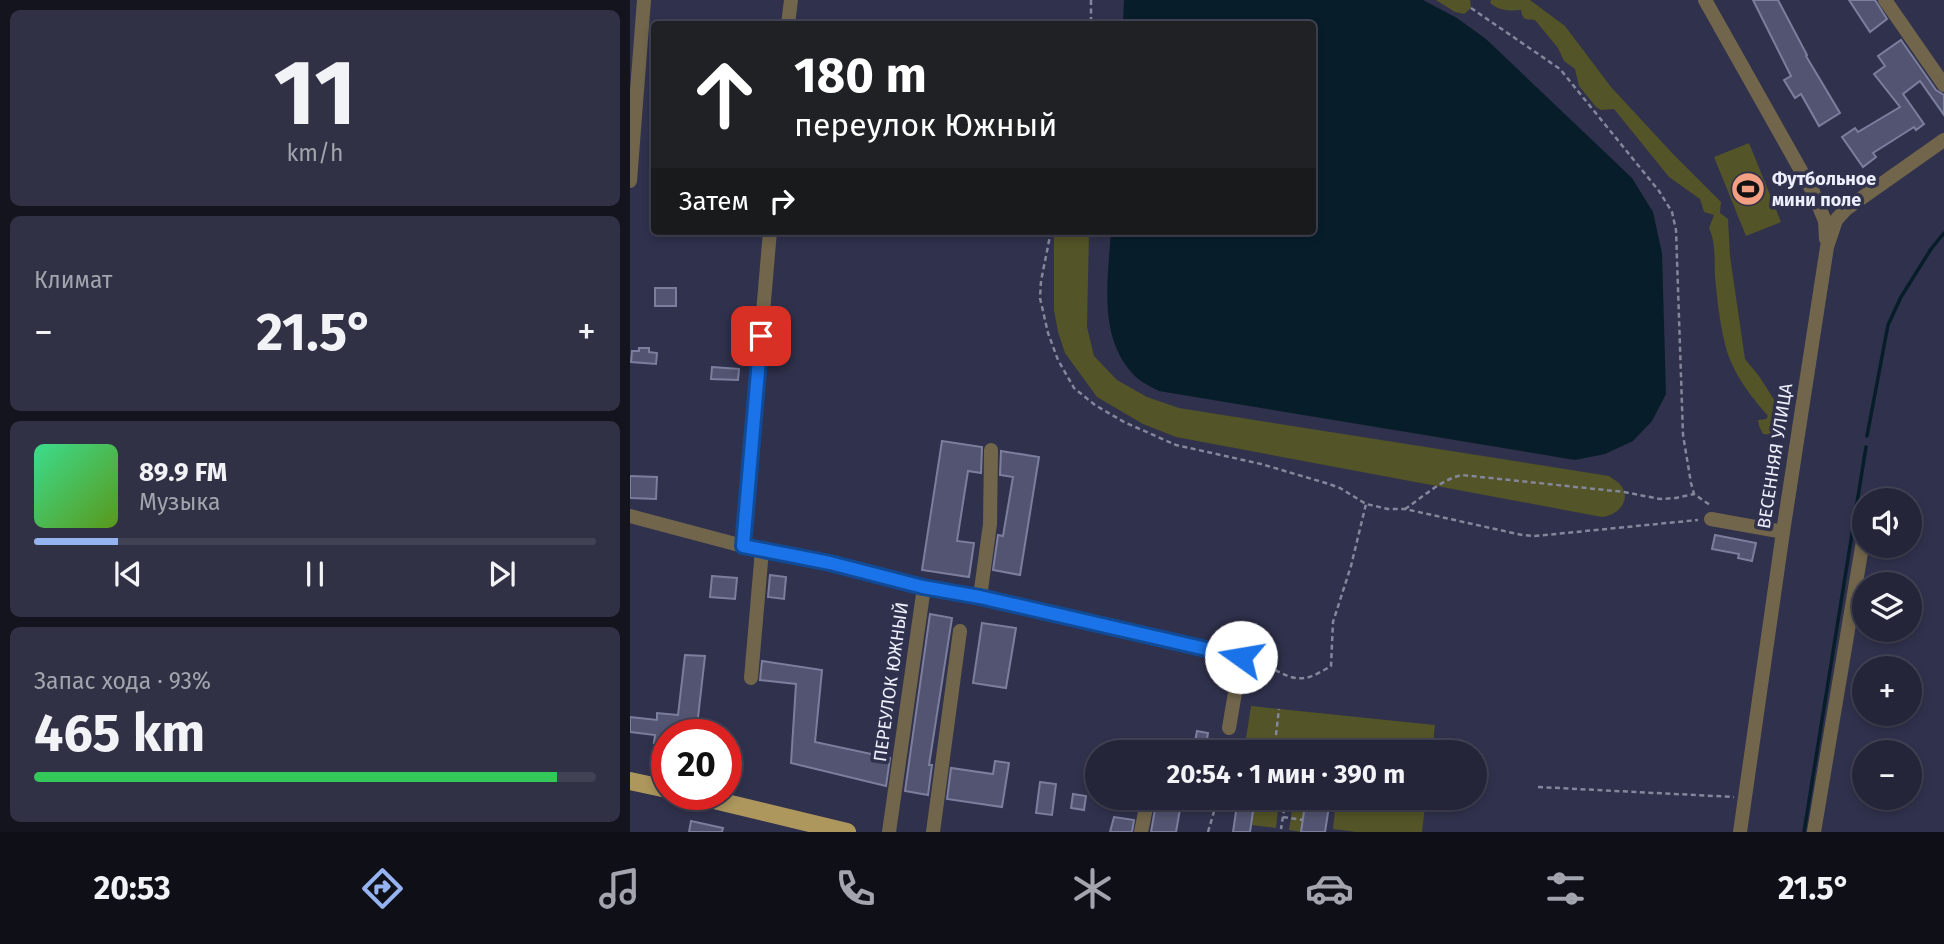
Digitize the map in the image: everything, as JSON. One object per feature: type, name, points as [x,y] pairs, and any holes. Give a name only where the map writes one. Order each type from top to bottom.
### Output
[{"type":"main road","points":[[630,781],[651,786]]},
{"type":"main road","points":[[742,807],[847,832]]},
{"type":"street","points":[[630,181],[644,0]]},
{"type":"street","points":[[788,21],[791,0]]},
{"type":"street","points":[[1705,0],[1813,192],[1825,221],[1827,247]]},
{"type":"street","points":[[1885,0],[1944,85]]},
{"type":"street","name":"ВЕСЕННЯЯ УЛИЦА","points":[[1740,832],[1827,247],[1836,220],[1846,209],[1944,140]]},
{"type":"street","points":[[743,546],[770,235]]},
{"type":"street","points":[[980,597],[990,524],[991,450]]},
{"type":"street","name":"ПЕРЕУЛОК ЮЖНЫЙ","points":[[630,516],[743,546],[830,563],[923,587],[888,832]]},
{"type":"street","points":[[1711,519],[1783,531]]},
{"type":"street","points":[[751,678],[762,550]]},
{"type":"street","points":[[1814,832],[1860,558]]},
{"type":"street","points":[[923,587],[980,597],[1241,657],[1228,728]]},
{"type":"street","points":[[933,832],[960,631]]},
{"type":"street","points":[[630,781],[630,791]]},
{"type":"street","points":[[1141,832],[1146,810]]},
{"type":"path","points":[[1091,0],[1091,21]]},
{"type":"path","points":[[1050,235],[1040,298],[1058,360],[1074,388],[1095,405],[1124,422],[1176,445],[1261,464],[1335,486],[1367,505],[1405,509],[1529,536],[1711,519],[1715,508],[1694,494],[1690,483],[1683,435],[1676,230],[1672,212],[1659,191],[1560,69],[1471,8]]},
{"type":"path","points":[[1405,509],[1438,486],[1462,475],[1624,492],[1660,499],[1694,494]]},
{"type":"path","points":[[1241,657],[1262,662],[1283,675],[1306,678],[1331,666],[1333,622],[1367,505]]},
{"type":"path","points":[[1275,740],[1279,709]]},
{"type":"path","points":[[1538,787],[1745,798]]},
{"type":"path","points":[[1208,832],[1214,810]]},
{"type":"path","points":[[1281,829],[1284,810]]},
{"type":"path","points":[[1283,817],[1303,820]]},
{"type":"shaded area","points":[[1436,0],[1470,0],[1471,8],[1464,14],[1455,12]]},
{"type":"shaded area","points":[[1491,0],[1530,0],[1565,26],[1611,87],[1721,202],[1720,213],[1728,219],[1730,256],[1745,359],[1778,406],[1779,434],[1763,434],[1758,420],[1768,416],[1740,380],[1726,348],[1718,306],[1714,245],[1709,228],[1714,215],[1704,212],[1700,199],[1669,177],[1614,109],[1601,110],[1596,107],[1579,86],[1575,69],[1564,61],[1558,48],[1535,20],[1525,19],[1521,10],[1497,8],[1490,3]]},
{"type":"shaded area","name":"Футбольное мини поле","points":[[1749,143],[1781,222],[1746,236],[1714,157]]},
{"type":"shaded area","points":[[1054,235],[1089,235],[1087,327],[1094,356],[1117,380],[1147,397],[1179,408],[1609,476],[1623,489],[1625,500],[1614,513],[1602,517],[1176,437],[1143,424],[1097,397],[1065,353],[1054,310]]},
{"type":"shaded area","points":[[1251,706],[1435,725],[1433,740],[1246,740]]},
{"type":"shaded area","points":[[1253,810],[1278,810],[1276,828],[1251,825]]},
{"type":"shaded area","points":[[1292,810],[1304,810],[1301,832],[1289,830]]},
{"type":"shaded area","points":[[1335,810],[1425,810],[1422,832],[1356,832],[1333,829]]},
{"type":"water","points":[[1124,0],[1423,0],[1457,18],[1486,39],[1632,178],[1653,212],[1662,253],[1666,394],[1652,421],[1633,441],[1605,454],[1575,460],[1159,391],[1138,379],[1124,362],[1110,327],[1107,289],[1111,235],[1316,235],[1316,21],[1123,21]]},
{"type":"building","points":[[1753,0],[1778,0],[1806,56],[1840,113],[1819,126],[1801,94],[1795,98],[1784,80],[1791,76]]},
{"type":"building","points":[[1849,0],[1875,0],[1887,19],[1870,32]]},
{"type":"building","points":[[1901,40],[1936,90],[1944,95],[1944,115],[1920,81],[1903,94],[1924,124],[1916,130],[1914,127],[1873,153],[1876,157],[1863,167],[1842,137],[1855,128],[1858,132],[1900,107],[1874,74],[1885,66],[1878,56]]},
{"type":"building","points":[[655,288],[676,288],[676,306],[655,306]]},
{"type":"building","points":[[639,348],[649,348],[649,352],[657,353],[656,364],[631,362],[632,351],[639,351]]},
{"type":"building","points":[[712,367],[739,369],[738,380],[711,379]]},
{"type":"building","points":[[942,441],[982,447],[981,473],[968,471],[957,541],[974,543],[969,577],[922,570]]},
{"type":"building","points":[[1001,451],[1039,457],[1020,575],[993,570],[998,535],[1003,536],[1013,477],[1000,475]]},
{"type":"building","points":[[630,476],[657,477],[656,499],[630,498]]},
{"type":"building","points":[[1715,535],[1756,543],[1752,561],[1738,558],[1739,554],[1712,549]]},
{"type":"building","points":[[770,575],[786,577],[784,599],[768,597]]},
{"type":"building","points":[[712,576],[737,578],[735,599],[710,597]]},
{"type":"building","points":[[930,614],[952,618],[929,765],[932,765],[928,795],[905,791]]},
{"type":"building","points":[[982,623],[1016,628],[1006,688],[973,683]]},
{"type":"building","points":[[685,655],[705,656],[698,719],[657,719],[657,713],[678,715]]},
{"type":"building","points":[[762,661],[822,670],[815,742],[890,758],[886,786],[791,763],[796,684],[760,680]]},
{"type":"building","points":[[630,717],[651,719],[651,735],[630,732]]},
{"type":"building","points":[[1197,731],[1208,733],[1207,740],[1195,740]]},
{"type":"building","points":[[995,761],[1009,763],[1002,807],[947,799],[951,768],[993,774]]},
{"type":"building","points":[[1040,782],[1056,784],[1052,815],[1036,813]]},
{"type":"building","points":[[1073,794],[1085,796],[1084,810],[1071,808]]},
{"type":"building","points":[[1155,810],[1180,810],[1176,832],[1151,832]]},
{"type":"building","points":[[1236,810],[1253,810],[1250,832],[1233,832]]},
{"type":"building","points":[[1304,810],[1328,810],[1325,832],[1301,832]]},
{"type":"building","points":[[1114,817],[1134,820],[1132,832],[1110,832]]},
{"type":"building","points":[[691,821],[723,828],[722,832],[689,832]]},
{"type":"waterway","points":[[1867,436],[1888,325],[1901,297],[1944,233]]},
{"type":"waterway","points":[[1804,832],[1866,447]]},
{"type":"place","name":"Футбольное мини поле","points":[[1748,189]]},
{"type":"route","points":[[761,336],[743,546],[830,563],[923,587],[980,597],[1241,657]]}]
